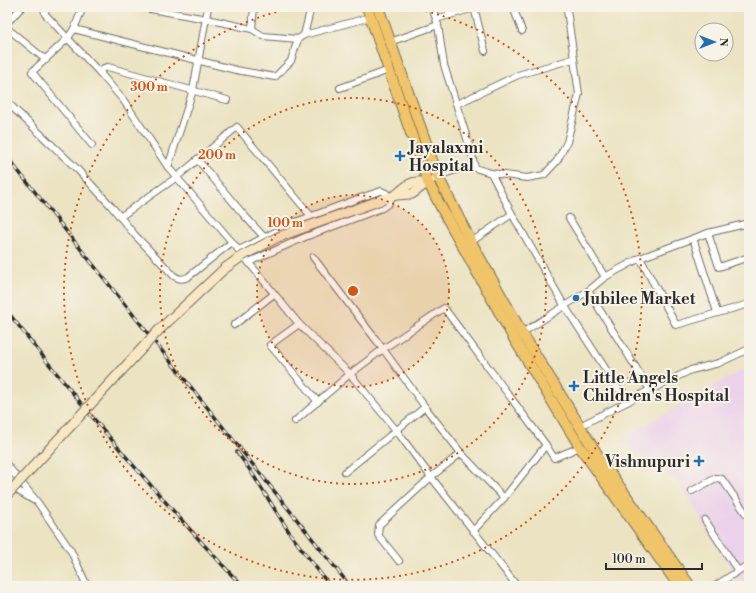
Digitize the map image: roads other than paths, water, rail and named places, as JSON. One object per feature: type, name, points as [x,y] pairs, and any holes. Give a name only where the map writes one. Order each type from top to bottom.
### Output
[{"type":"main road","points":[[378,7],[438,177],[471,242],[522,333],[600,459],[690,586]]},
{"type":"main road","points":[[369,12],[428,182],[516,342],[580,447],[679,586]]},
{"type":"street","points":[[7,23],[22,7]]},
{"type":"street","points":[[44,7],[45,14],[124,100],[168,167],[239,250],[299,324],[350,374],[396,430],[431,478],[517,586]]},
{"type":"street","points":[[83,7],[74,29],[68,38],[32,72],[92,145]]},
{"type":"street","points":[[139,7],[207,19],[252,29],[263,36],[301,37],[369,12]]},
{"type":"street","points":[[168,167],[193,90],[208,7]]},
{"type":"street","points":[[252,29],[254,7]]},
{"type":"street","points":[[74,29],[236,70],[275,77],[291,61],[311,7]]},
{"type":"street","points":[[432,7],[437,22],[444,65],[472,151],[475,168]]},
{"type":"street","points":[[390,42],[474,7],[485,51]]},
{"type":"street","points":[[513,7],[522,31]]},
{"type":"street","points":[[7,495],[159,330],[224,269],[242,256],[278,237],[390,197],[412,194],[428,182],[462,168],[475,168],[527,178],[544,175],[557,161],[567,142],[579,94],[567,10],[569,7]]},
{"type":"street","points":[[7,28],[46,60]]},
{"type":"street","points":[[457,104],[518,75],[574,60]]},
{"type":"street","points":[[100,73],[104,68],[108,67],[227,100]]},
{"type":"street","points":[[340,88],[389,70]]},
{"type":"street","points":[[7,102],[77,169],[134,234],[174,276],[184,280],[232,242]]},
{"type":"street","points":[[120,217],[177,177],[237,127],[311,216]]},
{"type":"street","points":[[197,159],[264,237]]},
{"type":"street","points":[[491,172],[512,214],[564,305],[626,402]]},
{"type":"street","points":[[239,250],[293,223],[381,191],[390,197]]},
{"type":"street","points":[[248,262],[305,237],[382,208],[389,203],[390,197]]},
{"type":"street","points":[[471,242],[512,214]]},
{"type":"street","points":[[569,218],[605,277]]},
{"type":"street","points":[[522,333],[588,291],[605,277],[640,258],[708,233],[749,223]]},
{"type":"street","points":[[708,233],[719,266],[749,257]]},
{"type":"street","points":[[693,238],[717,312]]},
{"type":"street","points":[[313,257],[425,407],[462,453],[504,498]]},
{"type":"street","points":[[640,258],[676,325],[749,304]]},
{"type":"street","points":[[588,291],[650,390]]},
{"type":"street","points":[[234,325],[274,294]]},
{"type":"street","points":[[295,421],[350,374],[383,349],[444,308],[546,445],[554,458],[580,447]]},
{"type":"street","points":[[299,324],[270,345],[318,402]]},
{"type":"street","points":[[580,426],[691,370],[719,363],[749,349]]},
{"type":"street","points":[[345,472],[425,407]]},
{"type":"street","points":[[473,531],[504,498],[546,445]]},
{"type":"street","points":[[399,561],[378,535],[379,525],[431,478],[462,453]]},
{"type":"street","points":[[7,465],[38,503],[71,551],[87,586]]},
{"type":"street","points":[[692,491],[716,478],[720,478],[749,518]]},
{"type":"street","points":[[7,484],[38,503]]},
{"type":"street","points":[[705,520],[738,572]]},
{"type":"street","points":[[715,586],[749,564]]},
{"type":"railway","points":[[7,157],[350,586]]},
{"type":"railway","points":[[7,311],[63,382],[121,451],[242,586]]},
{"type":"railway","points":[[237,452],[291,535],[330,586]]},
{"type":"place","name":"Jayalaxmi Hospital","points":[[400,156]]},
{"type":"place","name":"Jubilee Market","points":[[576,298]]},
{"type":"place","name":"Little Angels Children's Hospital","points":[[574,386]]},
{"type":"place","name":"Vishnupuri","points":[[699,461]]}]
